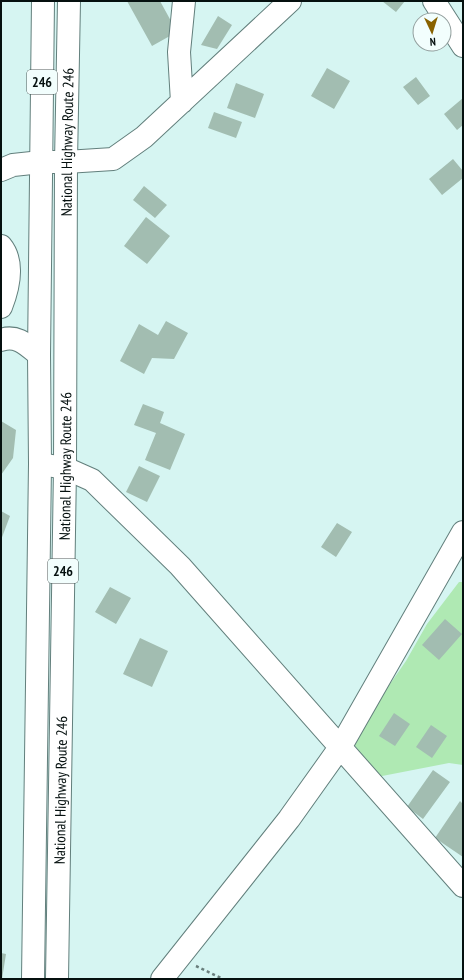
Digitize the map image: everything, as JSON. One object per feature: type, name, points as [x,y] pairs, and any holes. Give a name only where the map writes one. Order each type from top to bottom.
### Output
[{"type":"main road","name":"National Highway Route 246","points":[[33,979],[40,464],[39,355],[43,1]]},
{"type":"main road","name":"National Highway Route 246","points":[[57,979],[65,468],[66,162],[69,1]]},
{"type":"main road","points":[[182,102],[179,52],[184,1]]},
{"type":"main road","points":[[1,170],[13,165],[41,162],[113,159],[144,137],[290,1]]},
{"type":"main road","points":[[434,1],[463,46]]},
{"type":"main road","points":[[1,246],[4,250],[10,268],[7,291],[1,307]]},
{"type":"main road","points":[[1,340],[6,338],[23,341],[39,355]]},
{"type":"main road","points":[[40,464],[65,468],[92,480],[180,566],[342,746],[463,886]]},
{"type":"main road","points":[[162,979],[289,819],[342,746],[463,532]]},
{"type":"path","points":[[180,958],[223,979]]},
{"type":"green space","points":[[459,582],[463,582],[463,765],[449,763],[377,777],[351,740],[406,661],[427,624]]},
{"type":"building","points":[[127,1],[160,1],[177,32],[152,46]]},
{"type":"building","points":[[382,1],[405,1],[396,12]]},
{"type":"building","points":[[218,16],[232,25],[217,49],[201,45]]},
{"type":"building","points":[[327,68],[350,81],[334,109],[311,96]]},
{"type":"building","points":[[416,77],[430,96],[418,105],[403,87]]},
{"type":"building","points":[[236,83],[264,94],[255,118],[227,108]]},
{"type":"building","points":[[463,98],[463,125],[457,130],[444,114]]},
{"type":"building","points":[[214,112],[242,122],[236,138],[208,128]]},
{"type":"building","points":[[453,159],[463,171],[463,178],[442,195],[429,179]]},
{"type":"building","points":[[144,186],[167,205],[155,218],[133,200]]},
{"type":"building","points":[[146,217],[170,236],[147,264],[124,246]]},
{"type":"building","points":[[166,321],[188,333],[174,359],[152,358],[144,374],[120,361],[139,324],[158,335]]},
{"type":"building","points":[[143,404],[164,412],[160,423],[185,434],[170,470],[145,460],[156,433],[134,425]]},
{"type":"building","points":[[1,421],[16,430],[13,458],[1,475]]},
{"type":"building","points":[[139,466],[160,476],[147,502],[126,492]]},
{"type":"building","points":[[1,511],[10,516],[1,540]]},
{"type":"building","points":[[337,523],[352,532],[336,557],[321,547]]},
{"type":"building","points":[[110,587],[131,598],[116,624],[95,612]]},
{"type":"building","points":[[445,619],[462,634],[439,660],[422,645]]},
{"type":"building","points":[[140,638],[168,651],[152,687],[123,674]]},
{"type":"building","points":[[394,713],[410,724],[395,746],[379,736]]},
{"type":"building","points":[[431,725],[447,736],[432,758],[416,747]]},
{"type":"building","points":[[433,770],[450,782],[423,819],[407,807]]},
{"type":"building","points":[[460,801],[463,804],[463,857],[435,838]]},
{"type":"building","points":[[1,953],[6,954],[2,979],[1,979]]}]
